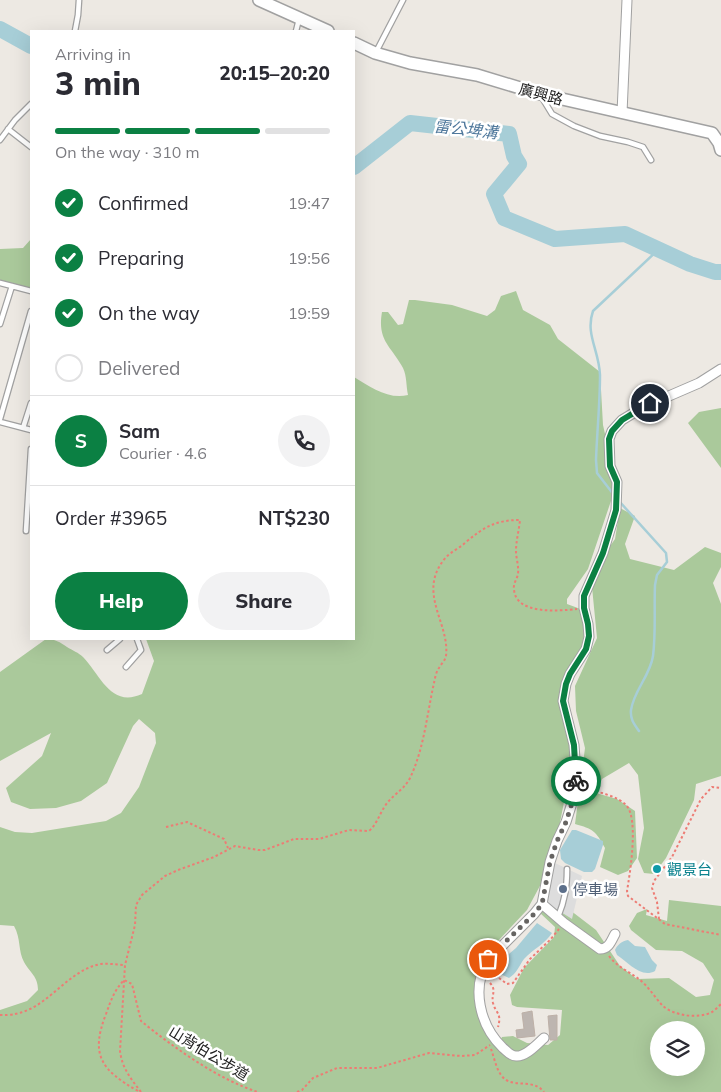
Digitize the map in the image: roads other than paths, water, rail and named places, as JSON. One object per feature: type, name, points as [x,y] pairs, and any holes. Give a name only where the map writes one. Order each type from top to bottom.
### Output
[{"type":"street","points":[[259,0],[326,30]]},
{"type":"street","points":[[622,113],[627,0]]},
{"type":"street","name":"廣興路","points":[[355,43],[375,53],[410,62],[477,75],[540,94],[716,133],[721,150]]},
{"type":"street","points":[[544,1038],[525,1054],[516,1056],[510,1055],[492,1042],[482,1014],[479,980],[488,959],[542,904],[550,862],[566,822],[577,787],[574,745],[563,701],[570,674],[586,649],[589,636],[584,596],[603,553],[617,506],[617,482],[610,466],[609,439],[612,431],[622,420],[650,403],[662,400],[699,383],[721,369]]},
{"type":"street","points":[[542,904],[594,946],[604,949],[609,946],[615,934]]},
{"type":"lane","points":[[75,30],[79,0]]},
{"type":"lane","points":[[375,53],[403,0]]},
{"type":"lane","points":[[296,30],[300,18]]},
{"type":"lane","points":[[540,94],[552,114],[574,126],[600,136],[643,147],[651,160]]},
{"type":"lane","points":[[0,140],[15,120],[30,105]]},
{"type":"lane","points":[[8,129],[30,146]]},
{"type":"lane","points":[[0,283],[30,291]]},
{"type":"lane","points":[[0,324],[12,286]]},
{"type":"lane","points":[[30,315],[0,420],[30,430]]},
{"type":"lane","points":[[23,428],[30,406]]},
{"type":"lane","points":[[26,531],[30,466]]},
{"type":"lane","points":[[107,650],[119,640]]},
{"type":"lane","points":[[126,667],[141,650],[136,640]]},
{"type":"lane","points":[[561,921],[566,896],[567,869]]},
{"type":"water","points":[[572,830],[603,841],[595,869],[592,872],[584,872],[565,863],[561,859],[560,850]]},
{"type":"water","points":[[537,923],[552,933],[549,937],[524,959],[516,972],[509,978],[496,972],[497,964],[516,948]]},
{"type":"water","points":[[628,940],[635,946],[645,947],[657,965],[655,971],[645,973],[640,971],[617,955],[615,950],[617,946]]},
{"type":"waterway","name":"雷公埤溝","points":[[0,29],[30,45]]},
{"type":"waterway","name":"雷公埤溝","points":[[355,166],[410,123],[509,134],[514,156],[519,164],[494,194],[504,218],[555,239],[625,234],[690,264],[721,272]]},
{"type":"waterway","points":[[614,495],[597,473],[600,375],[591,335],[591,319],[593,311],[659,249]]},
{"type":"waterway","points":[[619,501],[666,553],[667,562],[657,575],[655,585],[653,656],[649,670],[635,696],[631,710],[632,719],[639,731]]},
{"type":"place","name":"觀景台","points":[[657,869]]},
{"type":"place","name":"停車場","points":[[563,889]]}]
